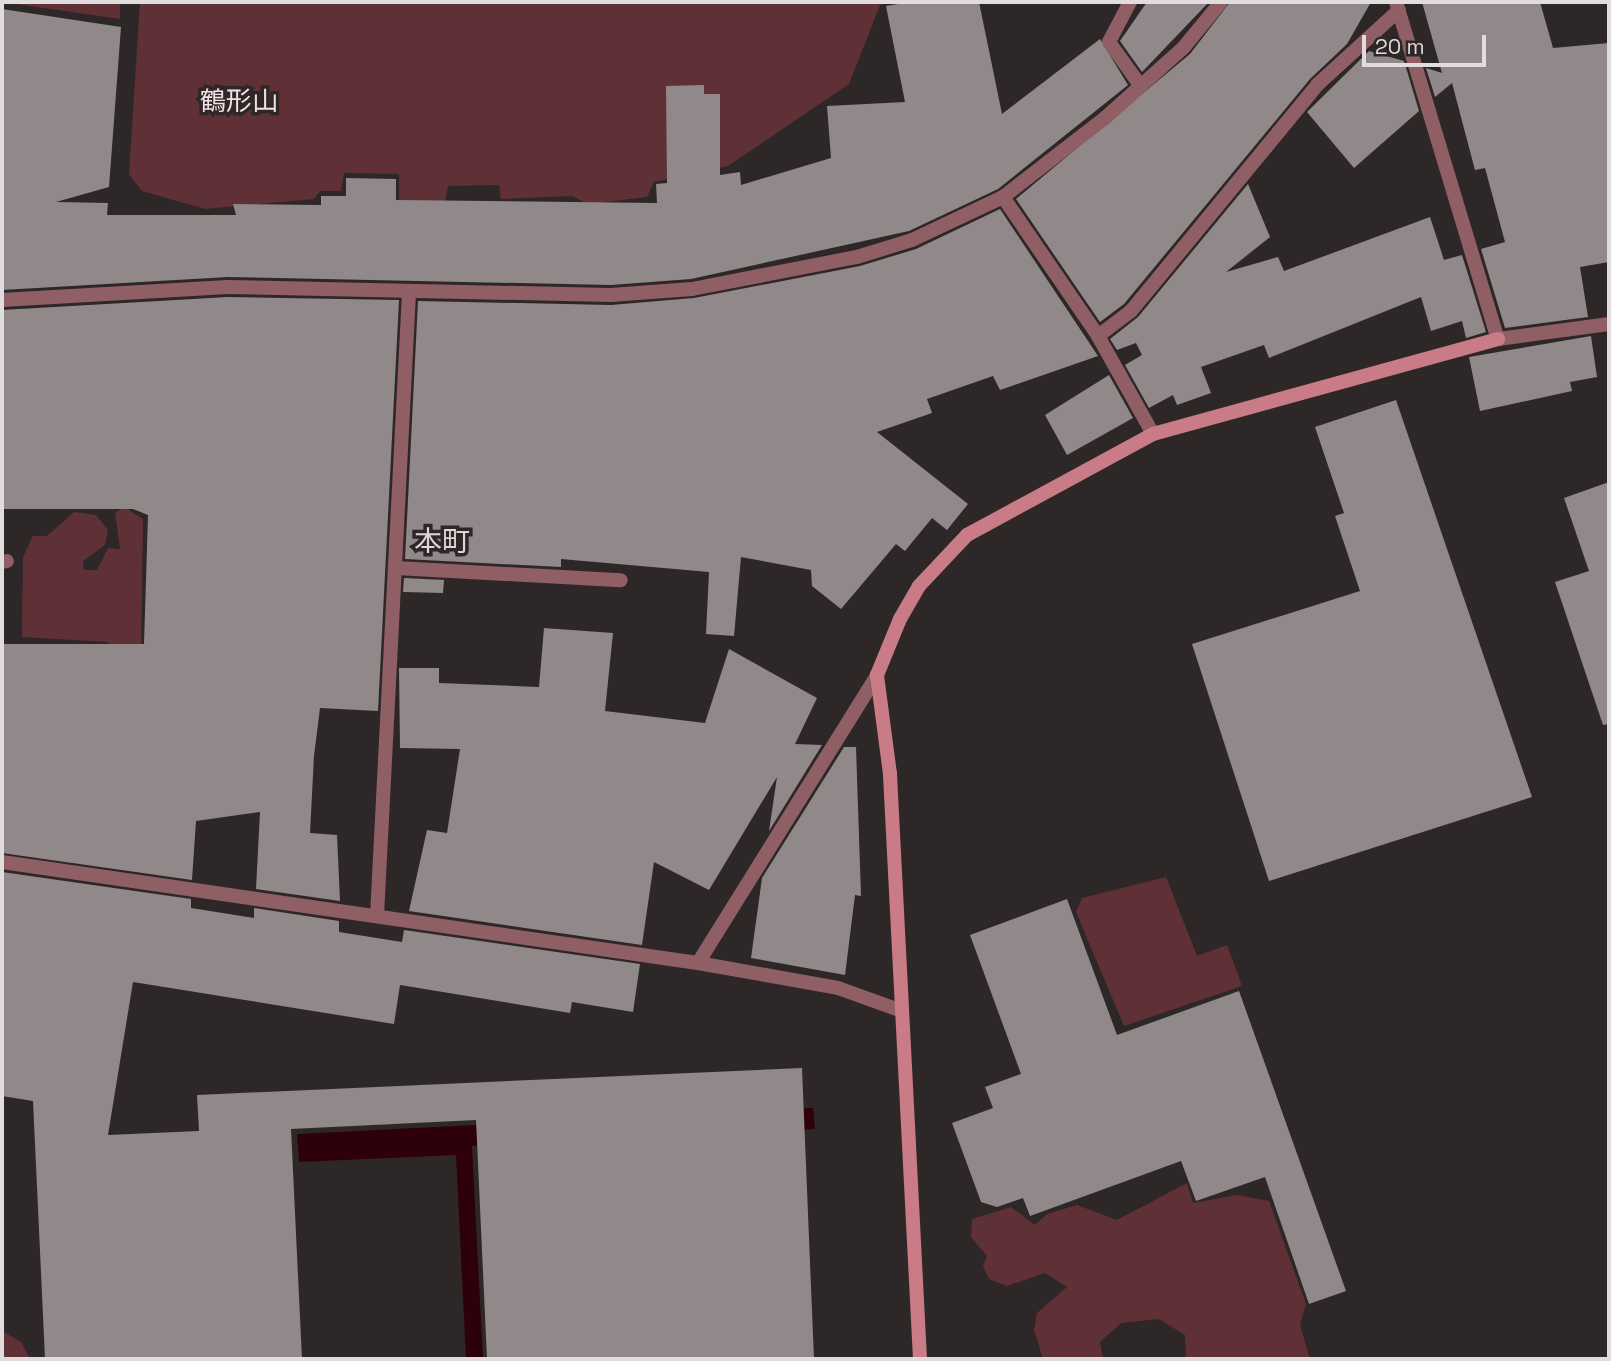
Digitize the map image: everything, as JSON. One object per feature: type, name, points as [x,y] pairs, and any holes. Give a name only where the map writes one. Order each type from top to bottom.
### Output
[{"type":"street","points":[[1130,2],[1110,42],[1140,85]]},
{"type":"street","points":[[2,300],[122,289],[611,295],[692,289],[858,257],[912,240],[1003,197],[1140,85],[1221,2]]},
{"type":"street","points":[[1098,336],[1130,311],[1317,85],[1397,6],[1498,339]]},
{"type":"street","points":[[1003,197],[1098,336],[1153,433]]},
{"type":"street","points":[[377,916],[409,292]]},
{"type":"street","points":[[698,963],[877,676],[919,586],[967,535],[1153,433],[1498,339],[1609,324]]},
{"type":"street","points":[[396,568],[621,580]]},
{"type":"street","points":[[877,676],[890,774],[899,1010],[920,1359]]},
{"type":"street","points":[[2,862],[698,963],[838,988],[899,1010]]},
{"type":"green space","points":[[2,2],[120,2],[120,19]]},
{"type":"green space","name":"鶴形山","points":[[140,2],[893,2],[880,5],[849,84],[728,166],[654,182],[647,197],[587,204],[573,196],[501,199],[499,185],[448,186],[444,208],[399,205],[399,174],[344,173],[341,191],[320,191],[314,199],[205,209],[142,191],[129,174]]},
{"type":"green space","points":[[124,507],[143,519],[141,660],[113,658],[108,642],[22,637],[23,557],[33,536],[47,536],[74,512],[96,515],[108,530],[105,545],[83,561],[84,570],[97,570],[108,548],[120,549],[115,513]]},
{"type":"green space","points":[[1166,877],[1197,956],[1227,945],[1242,986],[1124,1026],[1076,912],[1082,898]]},
{"type":"green space","points":[[1187,1183],[1193,1203],[1237,1195],[1269,1201],[1306,1304],[1300,1325],[1310,1359],[1186,1359],[1185,1335],[1159,1319],[1121,1323],[1100,1342],[1103,1359],[1043,1359],[1034,1330],[1037,1313],[1067,1287],[1045,1273],[1007,1286],[989,1279],[983,1266],[987,1256],[971,1237],[972,1219],[1011,1207],[1035,1225],[1047,1214],[1077,1205],[1117,1220]]},
{"type":"green space","points":[[2,1331],[21,1342],[30,1359],[2,1359]]},
{"type":"shaded area","points":[[813,1108],[815,1129],[472,1146],[483,1359],[466,1359],[456,1155],[299,1162],[297,1134]]},
{"type":"building","points":[[910,2],[979,2],[1002,114],[1100,39],[1128,85],[998,189],[909,231],[691,279],[611,285],[228,277],[2,290],[2,9],[121,27],[109,187],[56,202],[108,203],[107,215],[236,215],[233,204],[321,205],[321,196],[346,196],[346,178],[396,179],[396,200],[657,203],[656,184],[667,183],[666,86],[704,85],[704,94],[720,94],[720,175],[740,172],[741,185],[831,158],[827,106],[905,102],[886,6]]},
{"type":"building","points":[[1147,2],[1209,2],[1142,72],[1120,41]]},
{"type":"building","points":[[1230,2],[1371,2],[1347,44],[1310,79],[1124,304],[1100,322],[1016,199],[1190,54]]},
{"type":"building","points":[[1422,2],[1540,2],[1553,48],[1609,43],[1609,262],[1580,267],[1588,317],[1505,328],[1481,249],[1505,242],[1485,168],[1475,170],[1452,83],[1435,97],[1426,68],[1442,73]]},
{"type":"building","points":[[1369,51],[1404,61],[1419,111],[1354,168],[1307,112]]},
{"type":"building","points":[[1248,184],[1270,237],[1226,272],[1278,257],[1284,271],[1430,217],[1444,260],[1462,255],[1486,332],[1466,338],[1462,321],[1431,331],[1421,297],[1269,358],[1264,345],[1201,367],[1211,393],[1177,405],[1173,395],[1149,408],[1125,365],[1142,355],[1136,343],[1117,350],[1110,339],[1138,317]]},
{"type":"building","points":[[1000,209],[1098,356],[1000,390],[993,376],[927,399],[932,413],[877,432],[968,504],[947,530],[932,518],[905,551],[896,544],[841,609],[812,586],[811,570],[741,557],[734,636],[706,634],[709,572],[561,559],[561,567],[405,559],[418,301],[611,305],[694,298],[860,266],[916,249]]},
{"type":"building","points":[[228,297],[399,300],[378,711],[320,708],[314,756],[310,833],[337,835],[340,901],[256,889],[260,812],[196,821],[192,880],[2,853],[4,644],[144,644],[148,515],[133,509],[2,509],[2,310]]},
{"type":"building","points":[[1591,336],[1597,377],[1570,382],[1572,391],[1480,411],[1469,357]]},
{"type":"building","points":[[1109,375],[1133,418],[1067,455],[1045,415]]},
{"type":"building","points":[[1396,400],[1532,797],[1269,881],[1192,644],[1360,591],[1335,516],[1344,513],[1315,427]]},
{"type":"building","points":[[1609,482],[1609,724],[1603,725],[1555,582],[1589,571],[1564,498]]},
{"type":"building","points":[[404,578],[444,580],[443,593],[403,592]]},
{"type":"building","points":[[544,628],[613,633],[605,711],[705,723],[729,649],[817,698],[795,744],[822,745],[769,831],[777,777],[709,890],[654,862],[642,945],[409,911],[427,830],[447,833],[460,749],[400,748],[399,668],[439,668],[439,683],[539,687]]},
{"type":"building","points":[[844,747],[856,747],[861,896],[855,895],[845,975],[751,958],[762,878]]},
{"type":"building","points":[[2,872],[191,899],[191,908],[254,918],[254,908],[339,921],[339,932],[402,942],[404,930],[640,964],[633,1012],[572,1002],[570,1013],[400,985],[394,1024],[133,982],[108,1135],[199,1131],[197,1095],[802,1068],[814,1359],[487,1359],[476,1120],[291,1129],[302,1359],[45,1359],[33,1101],[2,1096]]},
{"type":"building","points":[[1067,899],[1117,1035],[1239,991],[1346,1291],[1309,1304],[1265,1177],[1196,1201],[1181,1161],[1030,1216],[1023,1198],[997,1207],[981,1202],[952,1123],[993,1108],[985,1087],[1021,1074],[970,935]]},
{"type":"district","name":"本町","points":[[442,541]]}]
